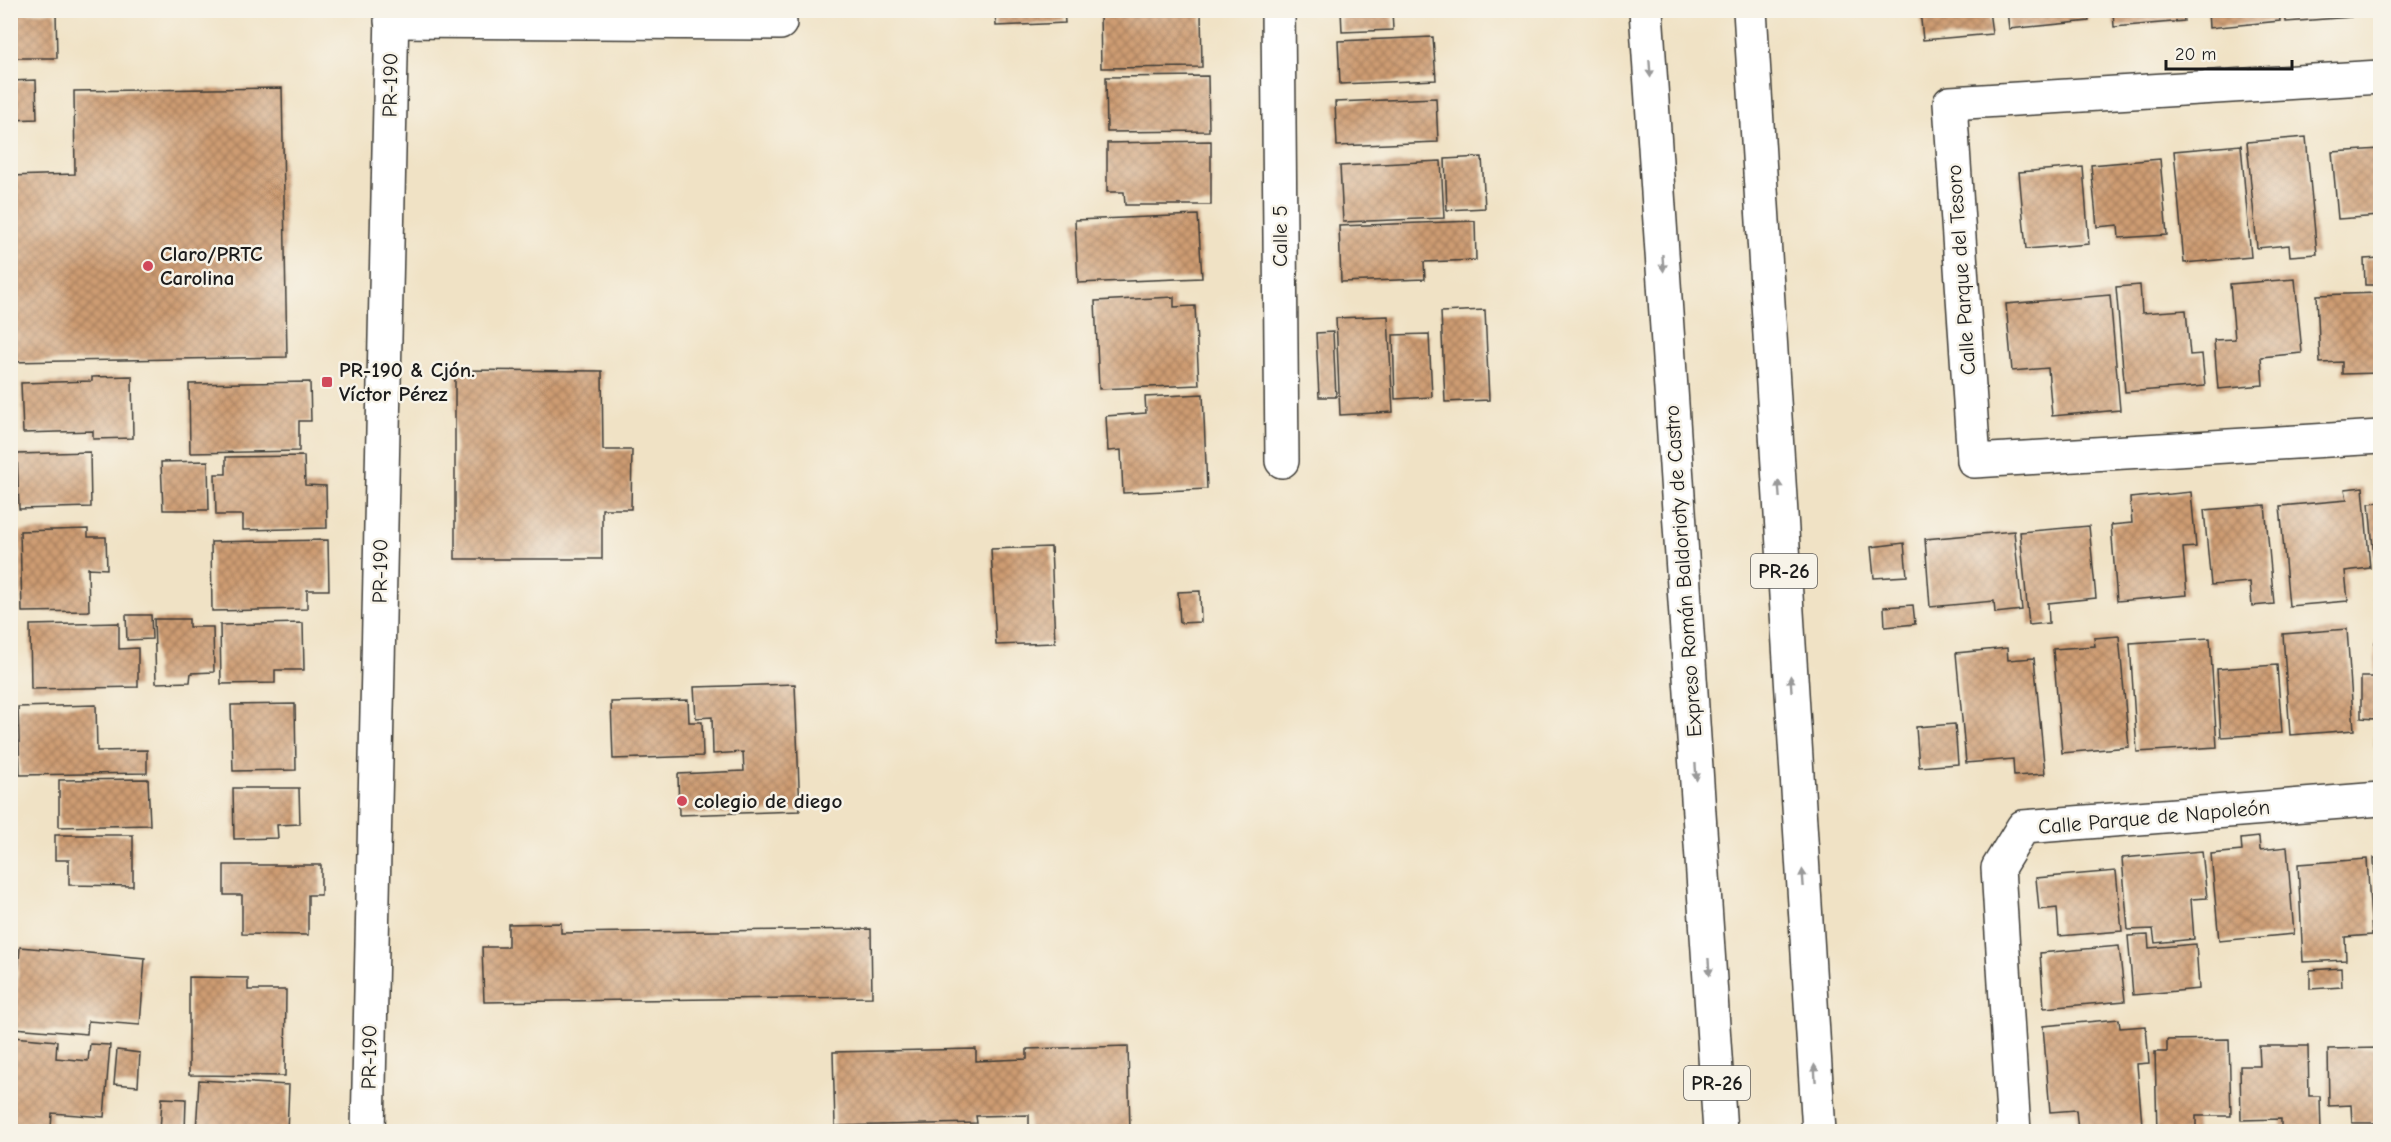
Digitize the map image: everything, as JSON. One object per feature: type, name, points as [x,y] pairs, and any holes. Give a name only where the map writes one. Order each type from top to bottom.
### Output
[{"type":"main road","name":"Calle 5","points":[[1278,10],[1282,461]]},
{"type":"main road","name":"Expreso Román Baldorioty de Castro","points":[[1646,10],[1720,1131]]},
{"type":"main road","name":"PR-26","points":[[1750,10],[1819,1131]]},
{"type":"main road","points":[[392,16],[780,23]]},
{"type":"main road","name":"PR-190","points":[[368,1131],[392,16]]},
{"type":"main road","name":"Calle Parque del Tesoro","points":[[2380,77],[1950,103],[1974,461],[2380,437]]},
{"type":"main road","name":"Calle Parque de Napoleón","points":[[2013,1131],[1998,868],[2023,827],[2380,799]]},
{"type":"building","points":[[995,10],[1064,10],[1065,23],[996,26]]},
{"type":"building","points":[[1341,10],[1392,10],[1393,30],[1342,32]]},
{"type":"building","points":[[1920,10],[1989,10],[1992,34],[1923,40]]},
{"type":"building","points":[[2007,10],[2088,10],[2089,21],[2009,29]]},
{"type":"building","points":[[2113,10],[2183,10],[2184,21],[2114,27]]},
{"type":"building","points":[[2208,10],[2279,10],[2280,21],[2209,28]]},
{"type":"building","points":[[2285,10],[2350,10],[2351,17],[2286,22]]},
{"type":"building","points":[[56,12],[57,58],[10,58],[10,13]]},
{"type":"building","points":[[1201,12],[1202,67],[1101,68],[1100,13]]},
{"type":"building","points":[[1433,37],[1436,80],[1340,84],[1338,41]]},
{"type":"building","points":[[1208,76],[1209,131],[1107,132],[1106,77]]},
{"type":"building","points":[[36,80],[37,119],[10,120],[10,81]]},
{"type":"building","name":"Claro/PRTC Carolina","points":[[282,88],[287,357],[10,362],[10,176],[75,174],[74,91]]},
{"type":"building","points":[[1436,98],[1438,142],[1337,146],[1335,102]]},
{"type":"building","points":[[2306,137],[2317,254],[2290,256],[2289,245],[2257,248],[2247,142]]},
{"type":"building","points":[[1211,141],[1211,205],[1125,205],[1124,192],[1107,192],[1107,143]]},
{"type":"building","points":[[2241,145],[2251,257],[2184,263],[2174,151]]},
{"type":"building","points":[[2380,149],[2380,216],[2338,219],[2332,152]]},
{"type":"building","points":[[1482,157],[1485,208],[1447,210],[1445,159]]},
{"type":"building","points":[[2160,159],[2167,235],[2119,238],[2118,225],[2097,227],[2091,165]]},
{"type":"building","points":[[1441,161],[1444,218],[1343,222],[1340,166]]},
{"type":"building","points":[[2083,167],[2089,244],[2026,249],[2019,172]]},
{"type":"building","points":[[1198,215],[1202,278],[1078,283],[1075,220]]},
{"type":"building","points":[[1475,221],[1476,260],[1424,262],[1425,279],[1341,282],[1339,226]]},
{"type":"building","points":[[2380,258],[2380,285],[2365,285],[2364,259]]},
{"type":"building","points":[[2295,279],[2302,353],[2261,357],[2263,385],[2218,389],[2214,340],[2235,339],[2230,284]]},
{"type":"building","points":[[2140,285],[2142,313],[2186,310],[2190,355],[2202,354],[2205,386],[2125,392],[2116,287]]},
{"type":"building","points":[[2378,293],[2380,373],[2342,374],[2342,362],[2320,363],[2317,295]]},
{"type":"building","points":[[2110,295],[2120,410],[2052,416],[2048,368],[2012,371],[2006,304]]},
{"type":"building","points":[[1174,297],[1174,307],[1195,306],[1199,385],[1099,389],[1095,301]]},
{"type":"building","points":[[1485,310],[1489,400],[1445,402],[1441,312]]},
{"type":"building","points":[[1388,316],[1393,412],[1340,415],[1336,318]]},
{"type":"building","points":[[1333,332],[1336,397],[1319,397],[1316,333]]},
{"type":"building","points":[[1429,334],[1432,397],[1395,399],[1393,335]]},
{"type":"building","points":[[455,370],[602,371],[603,450],[632,450],[631,509],[602,509],[602,559],[455,559]]},
{"type":"building","points":[[132,376],[133,438],[93,439],[93,431],[23,433],[21,383],[92,381],[92,377]]},
{"type":"building","points":[[310,382],[311,421],[299,421],[299,451],[190,453],[189,384]]},
{"type":"building","points":[[1203,394],[1207,489],[1123,493],[1121,450],[1108,451],[1106,416],[1146,413],[1145,397]]},
{"type":"building","points":[[90,452],[91,507],[19,509],[17,454]]},
{"type":"building","points":[[304,456],[305,485],[326,486],[327,528],[243,530],[243,515],[216,515],[215,474],[226,474],[226,457]]},
{"type":"building","points":[[208,461],[209,510],[163,510],[161,462]]},
{"type":"building","points":[[2363,487],[2370,568],[2345,571],[2348,601],[2289,606],[2280,506],[2347,500],[2345,489]]},
{"type":"building","points":[[2191,492],[2196,547],[2183,548],[2187,595],[2117,601],[2111,525],[2132,523],[2130,498]]},
{"type":"building","points":[[2380,502],[2380,604],[2378,604],[2369,503]]},
{"type":"building","points":[[2265,505],[2274,604],[2252,606],[2250,582],[2211,585],[2204,510]]},
{"type":"building","points":[[2089,526],[2096,598],[2048,603],[2049,623],[2029,625],[2020,532]]},
{"type":"building","points":[[88,529],[88,537],[106,537],[107,569],[88,568],[89,611],[22,612],[20,531]]},
{"type":"building","points":[[2014,531],[2022,610],[1995,613],[1994,601],[1930,607],[1925,539]]},
{"type":"building","points":[[328,540],[329,590],[307,590],[307,609],[212,611],[211,542]]},
{"type":"building","points":[[1904,543],[1907,576],[1874,578],[1871,547]]},
{"type":"building","points":[[1051,547],[1055,643],[996,645],[991,549]]},
{"type":"building","points":[[1200,591],[1201,622],[1180,623],[1178,592]]},
{"type":"building","points":[[1913,605],[1915,624],[1885,627],[1884,607]]},
{"type":"building","points":[[126,615],[151,615],[152,639],[127,640]]},
{"type":"building","points":[[154,619],[189,619],[189,627],[213,627],[214,672],[191,673],[190,682],[156,683]]},
{"type":"building","points":[[119,623],[119,649],[138,648],[138,687],[31,689],[30,625]]},
{"type":"building","points":[[303,623],[304,670],[275,670],[275,683],[221,684],[220,625]]},
{"type":"building","points":[[2347,629],[2354,730],[2290,735],[2283,634]]},
{"type":"building","points":[[2119,636],[2129,747],[2062,753],[2053,649],[2095,646],[2094,638]]},
{"type":"building","points":[[2210,638],[2217,747],[2137,752],[2130,643]]},
{"type":"building","points":[[2375,642],[2380,642],[2380,746],[2374,746],[2375,719],[2361,718],[2361,677],[2375,677]]},
{"type":"building","points":[[2007,648],[2008,660],[2034,658],[2045,774],[2014,776],[2013,759],[1966,763],[1956,653]]},
{"type":"building","points":[[2277,665],[2282,733],[2221,737],[2217,669]]},
{"type":"building","points":[[795,684],[800,811],[679,815],[678,774],[744,771],[743,752],[713,754],[712,717],[696,718],[694,687]]},
{"type":"building","points":[[688,700],[689,722],[702,722],[703,756],[613,759],[611,702]]},
{"type":"building","points":[[295,704],[296,770],[233,771],[231,705]]},
{"type":"building","points":[[96,705],[97,751],[147,750],[147,773],[20,775],[18,707]]},
{"type":"building","points":[[1955,724],[1958,764],[1919,767],[1916,727]]},
{"type":"building","points":[[148,779],[150,825],[59,827],[59,780]]},
{"type":"building","points":[[233,788],[299,788],[300,824],[277,825],[278,838],[234,839]]},
{"type":"building","points":[[55,835],[133,835],[133,886],[69,885],[69,860],[55,860]]},
{"type":"building","points":[[2259,837],[2260,850],[2287,847],[2294,934],[2219,941],[2211,854],[2242,851],[2241,839]]},
{"type":"building","points":[[2202,851],[2207,898],[2191,899],[2194,939],[2155,943],[2153,929],[2128,930],[2122,858]]},
{"type":"building","points":[[2374,858],[2380,858],[2380,937],[2378,937]]},
{"type":"building","points":[[2367,859],[2372,935],[2345,937],[2346,960],[2303,962],[2298,864]]},
{"type":"building","points":[[224,865],[321,865],[321,895],[308,895],[308,935],[242,934],[242,895],[224,895]]},
{"type":"building","points":[[2116,871],[2122,931],[2059,936],[2057,908],[2039,910],[2036,878]]},
{"type":"building","points":[[561,923],[561,933],[871,929],[872,997],[484,1002],[482,947],[508,947],[508,924]]},
{"type":"building","points":[[2148,935],[2149,948],[2196,944],[2199,989],[2133,995],[2128,936]]},
{"type":"building","points":[[2119,946],[2125,1001],[2044,1008],[2040,953]]},
{"type":"building","points":[[20,947],[145,958],[140,1025],[88,1021],[87,1034],[14,1028]]},
{"type":"building","points":[[2341,968],[2342,987],[2310,989],[2310,970]]},
{"type":"building","points":[[189,977],[248,978],[248,990],[286,990],[285,1076],[189,1075]]},
{"type":"building","points":[[2119,1019],[2120,1028],[2146,1026],[2149,1063],[2137,1064],[2142,1125],[2078,1131],[2076,1110],[2050,1112],[2043,1026]]},
{"type":"building","points":[[13,1037],[57,1041],[56,1058],[88,1061],[90,1044],[110,1045],[104,1117],[52,1113],[51,1129],[10,1125]]},
{"type":"building","points":[[2229,1039],[2231,1116],[2196,1116],[2196,1132],[2157,1132],[2155,1052],[2167,1052],[2167,1040]]},
{"type":"building","points":[[1128,1046],[1130,1132],[1029,1132],[1029,1115],[976,1116],[977,1123],[835,1126],[833,1052],[976,1049],[976,1061],[1027,1059],[1027,1049]]},
{"type":"building","points":[[2259,1046],[2308,1046],[2309,1096],[2320,1096],[2321,1132],[2281,1132],[2281,1119],[2241,1120],[2240,1066],[2260,1066]]},
{"type":"building","points":[[2380,1048],[2380,1123],[2352,1123],[2351,1105],[2329,1106],[2328,1049]]},
{"type":"building","points":[[117,1050],[140,1053],[138,1086],[114,1084]]},
{"type":"building","points":[[199,1080],[289,1085],[287,1132],[196,1132]]},
{"type":"building","points":[[162,1098],[186,1099],[185,1132],[160,1132]]},
{"type":"place","name":"Claro/PRTC Carolina","points":[[148,266]]},
{"type":"place","name":"PR-190 & Cjón. Víctor Pérez","points":[[327,382]]},
{"type":"place","name":"colegio de diego","points":[[682,801]]}]
